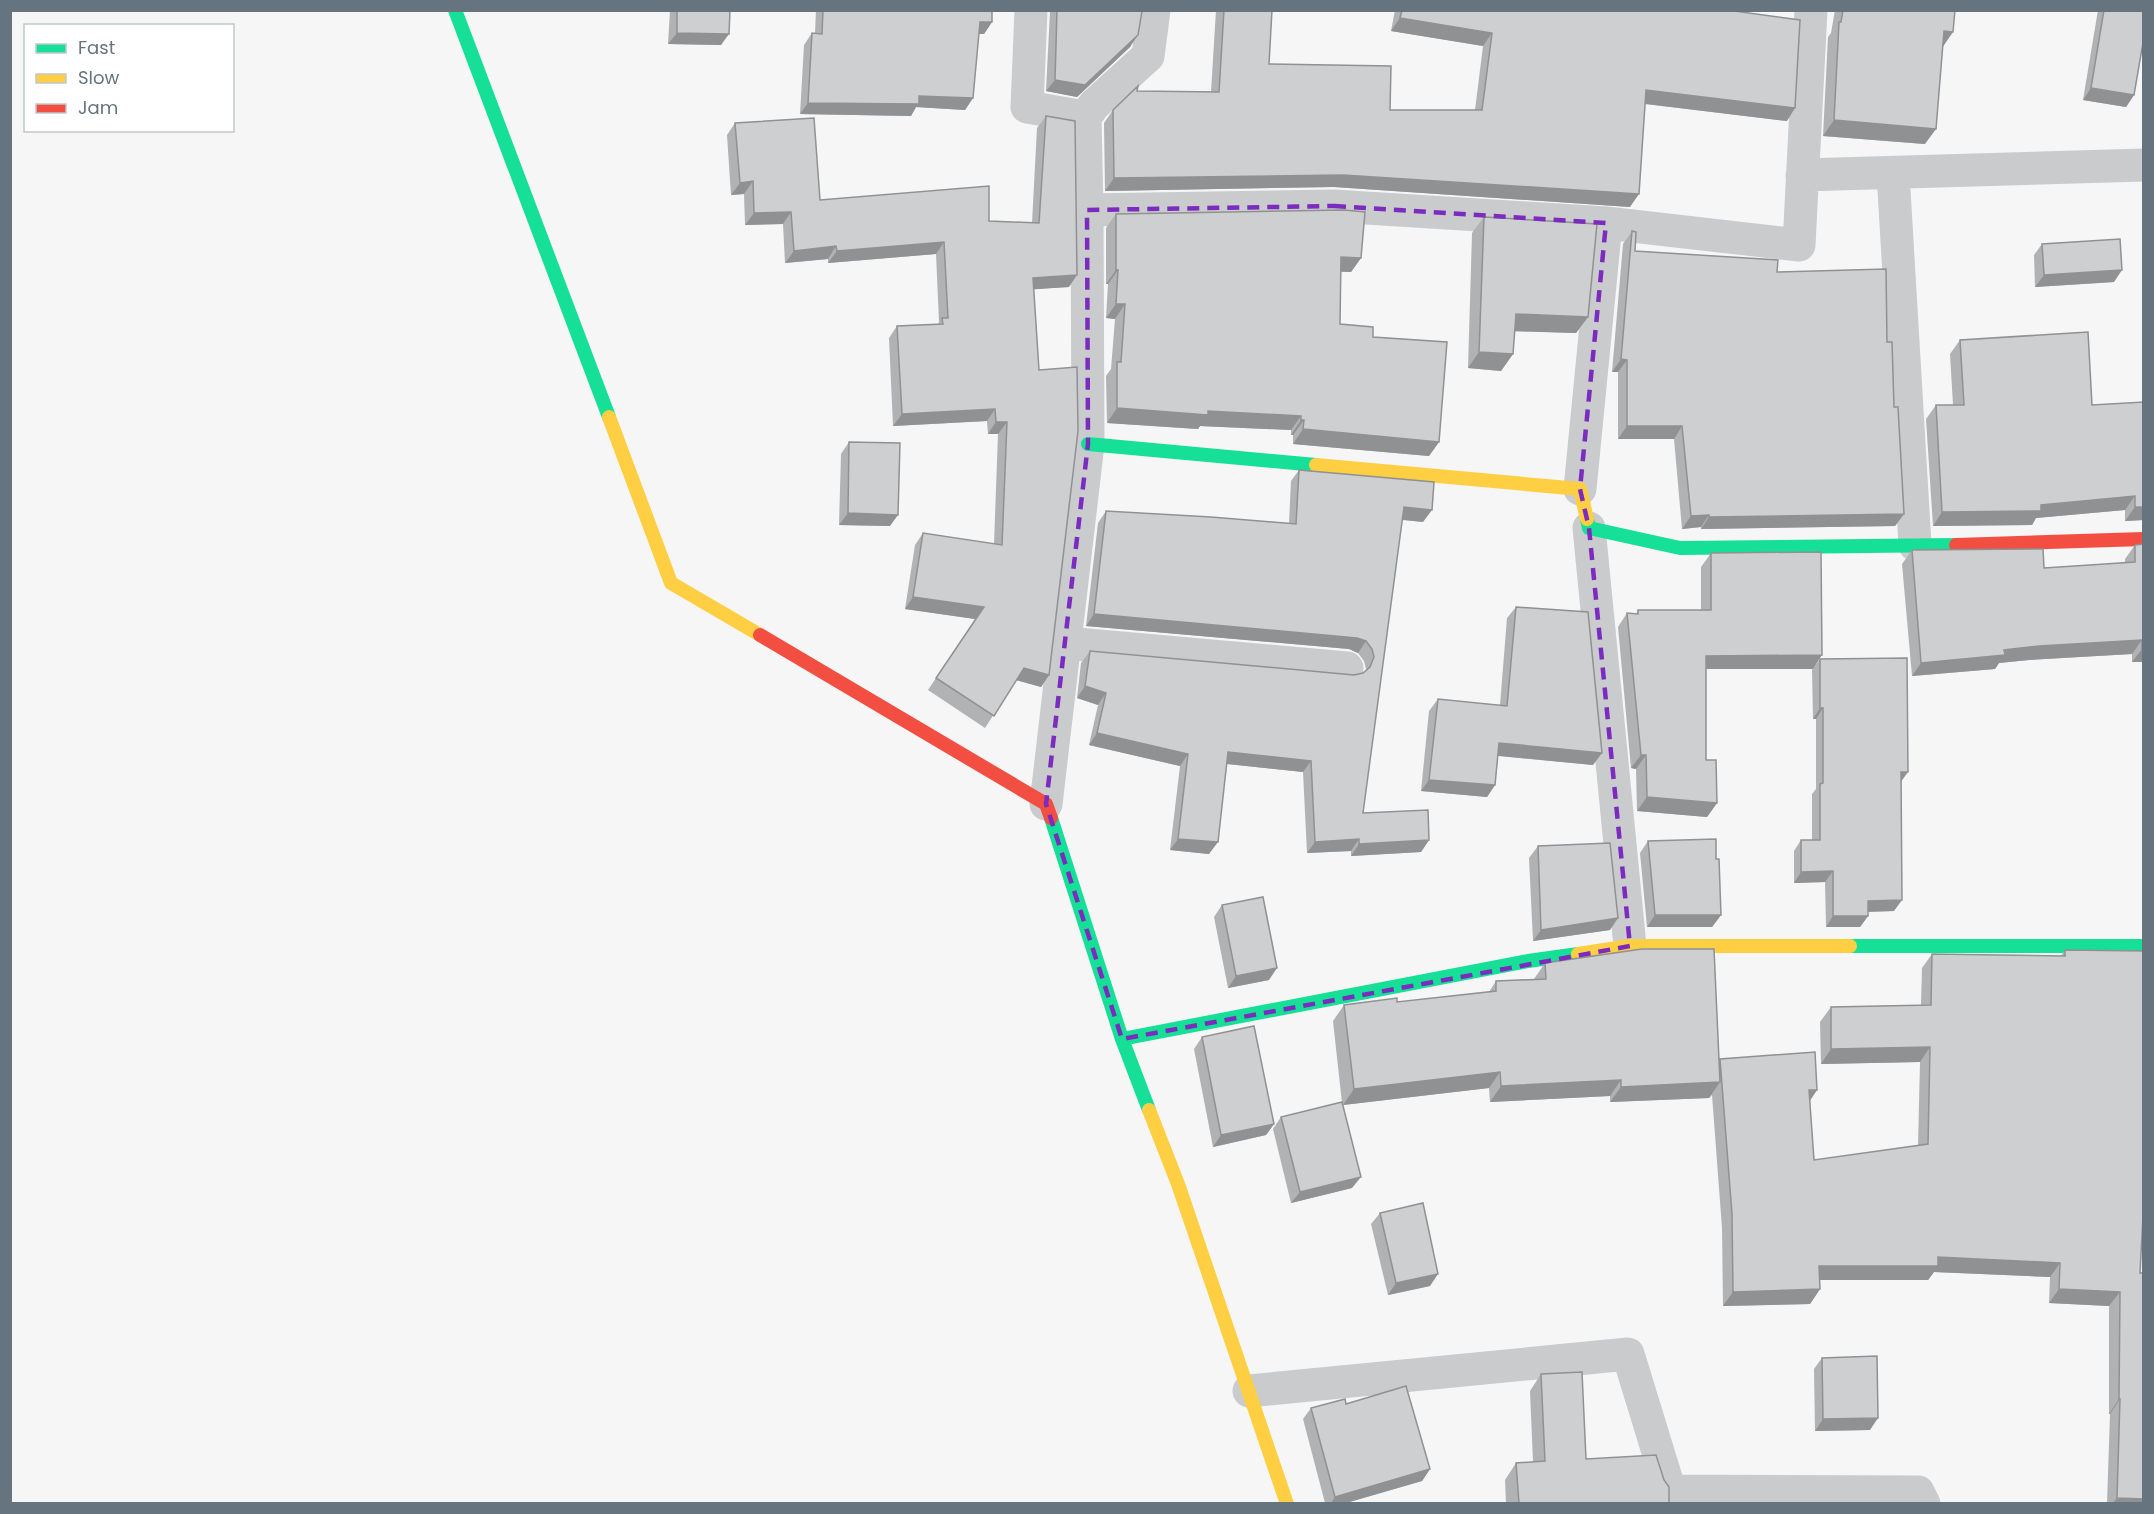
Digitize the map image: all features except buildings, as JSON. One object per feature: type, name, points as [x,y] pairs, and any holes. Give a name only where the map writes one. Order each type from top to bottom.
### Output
[{"type":"street","points":[[455,10],[671,583],[1046,804]]},
{"type":"street","points":[[1030,10],[1027,107],[1085,117]]},
{"type":"street","points":[[1154,10],[1148,57],[1094,105],[1085,117],[1088,444],[1046,804],[1122,1039],[1178,1184],[1287,1503]]},
{"type":"street","points":[[1087,210],[1334,206],[1606,223],[1799,245],[1811,10]]},
{"type":"street","points":[[1802,176],[2144,165]]},
{"type":"street","points":[[1893,173],[1915,545]]},
{"type":"street","points":[[1606,223],[1580,489],[1589,528],[1630,946]]},
{"type":"street","points":[[1088,444],[1580,489]]},
{"type":"street","points":[[1589,528],[1680,548],[2028,544],[2144,539]]},
{"type":"street","points":[[1065,643],[1347,668]]},
{"type":"street","points":[[1122,1039],[1528,961],[1630,946],[2144,946]]},
{"type":"street","points":[[1249,1391],[1628,1354],[1670,1491],[1918,1492],[1924,1503]]},
{"type":"highlighted area","points":[[1334,206],[1606,223],[1580,489],[1589,528],[1630,946],[1122,1039],[1046,804],[1088,444],[1087,210]]},
{"type":"traffic: fast","points":[[455,10],[609,417]]},
{"type":"traffic: fast","points":[[1088,444],[1316,465]]},
{"type":"traffic: fast","points":[[1587,519],[1589,528],[1680,548],[1956,545]]},
{"type":"traffic: fast","points":[[1051,818],[1122,1039],[1149,1110]]},
{"type":"traffic: fast","points":[[1850,946],[2144,946]]},
{"type":"traffic: fast","points":[[1122,1039],[1528,961],[1578,954]]},
{"type":"traffic: slow","points":[[609,417],[671,583],[760,635]]},
{"type":"traffic: slow","points":[[1316,465],[1580,489],[1587,519]]},
{"type":"traffic: slow","points":[[1578,954],[1630,946],[1850,946]]},
{"type":"traffic: slow","points":[[1149,1110],[1178,1184],[1287,1504]]},
{"type":"traffic: jam","points":[[1956,545],[2144,539]]},
{"type":"traffic: jam","points":[[760,635],[1046,804],[1051,818]]}]
